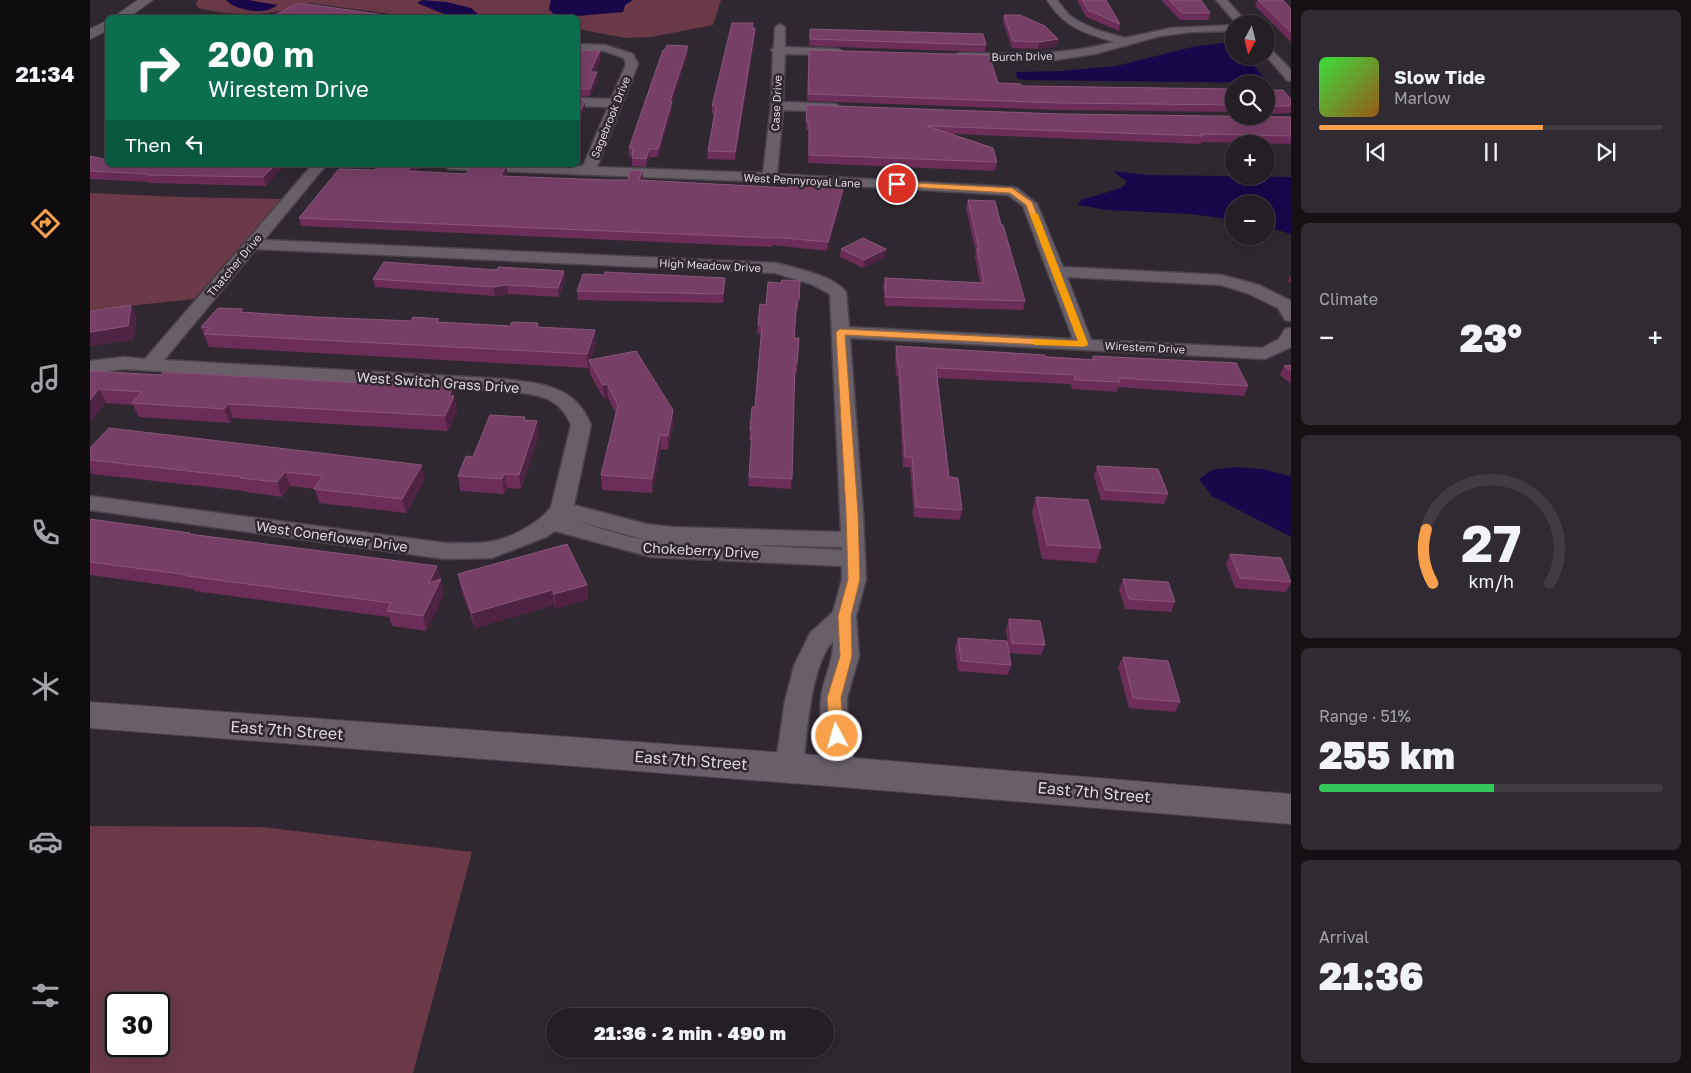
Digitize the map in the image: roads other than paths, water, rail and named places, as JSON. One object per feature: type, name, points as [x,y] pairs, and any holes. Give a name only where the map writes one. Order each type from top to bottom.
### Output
[{"type":"street","points":[[123,15],[147,0]]},
{"type":"street","points":[[1052,0],[1059,12],[1067,20],[1094,32],[1126,42]]},
{"type":"street","points":[[1221,0],[1234,15]]},
{"type":"street","points":[[90,35],[105,26]]},
{"type":"street","name":"Case Drive","points":[[770,178],[777,106],[780,27]]},
{"type":"street","name":"Burch Drive","points":[[950,56],[1033,58],[1088,52],[1149,35],[1174,31],[1225,28]]},
{"type":"street","points":[[1068,32],[1108,47]]},
{"type":"street","name":"Sagebrook Drive","points":[[580,47],[605,48],[629,56],[632,64],[588,171]]},
{"type":"street","points":[[778,50],[854,52]]},
{"type":"street","points":[[1275,60],[1291,77]]},
{"type":"street","points":[[580,102],[616,103]]},
{"type":"street","points":[[777,106],[845,108]]},
{"type":"street","name":"Thatcher Drive","points":[[150,365],[317,167]]},
{"type":"street","name":"West Pennyroyal Lane","points":[[495,167],[770,178],[1012,191],[1030,204],[1084,344]]},
{"type":"street","name":"High Meadow Drive","points":[[252,244],[776,268],[817,280],[838,292],[854,579],[844,616],[846,656],[834,698],[834,717],[842,772]]},
{"type":"street","points":[[1056,272],[1222,280],[1253,289],[1285,305],[1291,316]]},
{"type":"street","name":"Wirestem Drive","points":[[840,332],[1265,354],[1286,342],[1291,333]]},
{"type":"street","points":[[90,366],[124,363],[150,365]]},
{"type":"street","name":"West Switch Grass Drive","points":[[150,365],[504,385],[534,388],[554,394],[570,403],[578,413],[580,426],[557,515]]},
{"type":"street","name":"West Coneflower Drive","points":[[90,503],[472,552],[501,548],[538,532],[557,515]]},
{"type":"street","name":"Chokeberry Drive","points":[[557,515],[628,544],[650,548],[781,554],[853,550]]},
{"type":"street","points":[[789,768],[806,667],[818,641],[844,616]]},
{"type":"street","name":"East 7th Street","points":[[90,715],[842,772],[1291,809]]}]
